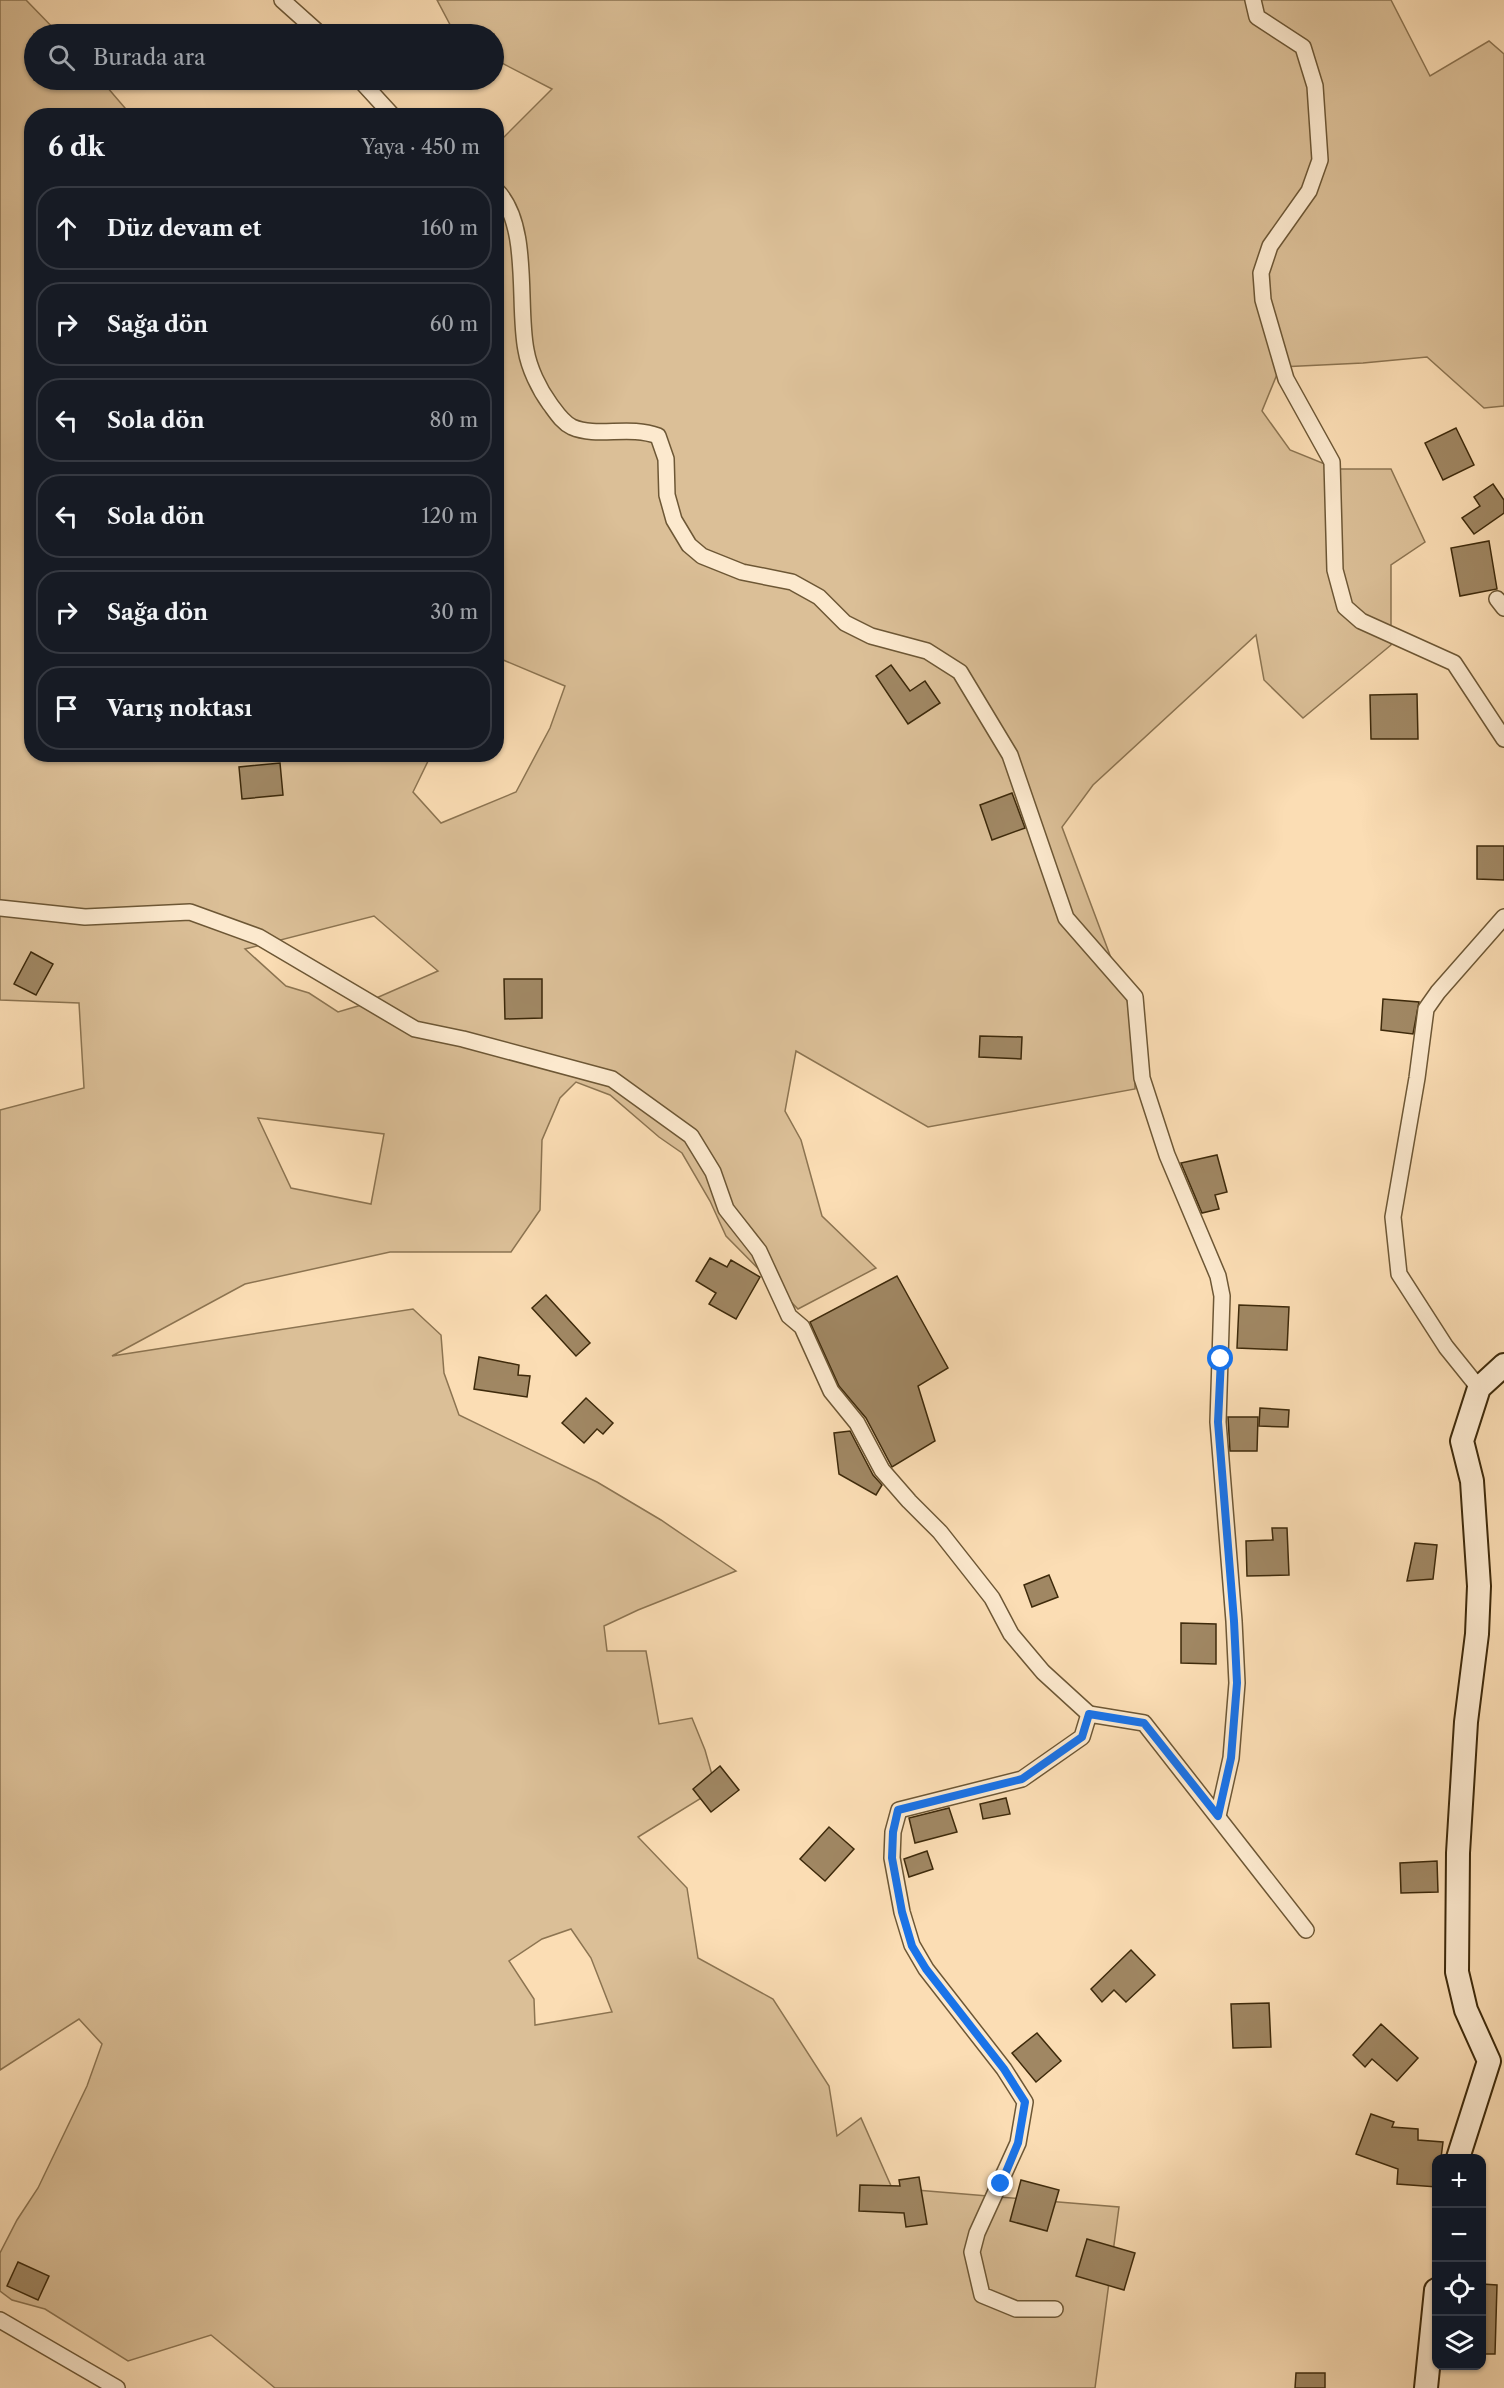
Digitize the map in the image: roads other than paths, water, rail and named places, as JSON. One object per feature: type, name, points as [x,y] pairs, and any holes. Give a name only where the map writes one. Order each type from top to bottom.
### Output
[{"type":"street","points":[[282,0],[309,24]]},
{"type":"street","points":[[1253,0],[1257,17],[1303,47],[1316,86],[1320,160],[1309,191],[1270,246],[1261,273],[1263,300],[1287,379],[1332,462],[1335,570],[1345,607],[1361,621],[1454,663],[1504,739]]},
{"type":"street","points":[[369,90],[386,108]]},
{"type":"street","points":[[504,200],[510,207],[522,266],[526,350],[541,392],[559,416],[570,426],[587,431],[642,430],[658,436],[666,459],[667,495],[674,520],[689,545],[702,556],[742,572],[792,582],[819,597],[845,623],[871,636],[927,651],[960,672],[1010,755],[1066,918],[1135,997],[1142,1078],[1167,1155],[1218,1276],[1222,1296],[1218,1422],[1237,1683],[1231,1758],[1218,1816]]},
{"type":"street","points":[[0,908],[85,917],[190,912],[259,937],[415,1029],[463,1039],[612,1079],[691,1136],[713,1172],[726,1209],[759,1251],[789,1316],[801,1327],[831,1391],[857,1423],[882,1470],[940,1532],[992,1598],[1011,1634],[1043,1672],[1089,1714],[1144,1723],[1306,1930]]},
{"type":"street","points":[[1479,1388],[1446,1347],[1399,1274],[1393,1217],[1417,1078],[1426,1009],[1438,992],[1504,917]]},
{"type":"street","points":[[1459,2154],[1489,2061],[1466,2010],[1457,1972],[1458,1841],[1466,1722],[1477,1634],[1479,1586],[1472,1481],[1462,1441],[1479,1388],[1504,1365]]},
{"type":"street","points":[[1055,2309],[1016,2309],[982,2295],[972,2252],[977,2233],[1018,2143],[1025,2102],[1004,2069],[926,1969],[912,1946],[902,1912],[892,1858],[893,1832],[898,1810],[1022,1779],[1082,1737],[1089,1714]]},
{"type":"street","points":[[1426,2388],[1434,2316]]},
{"type":"street","points":[[0,2320],[117,2388]]}]
